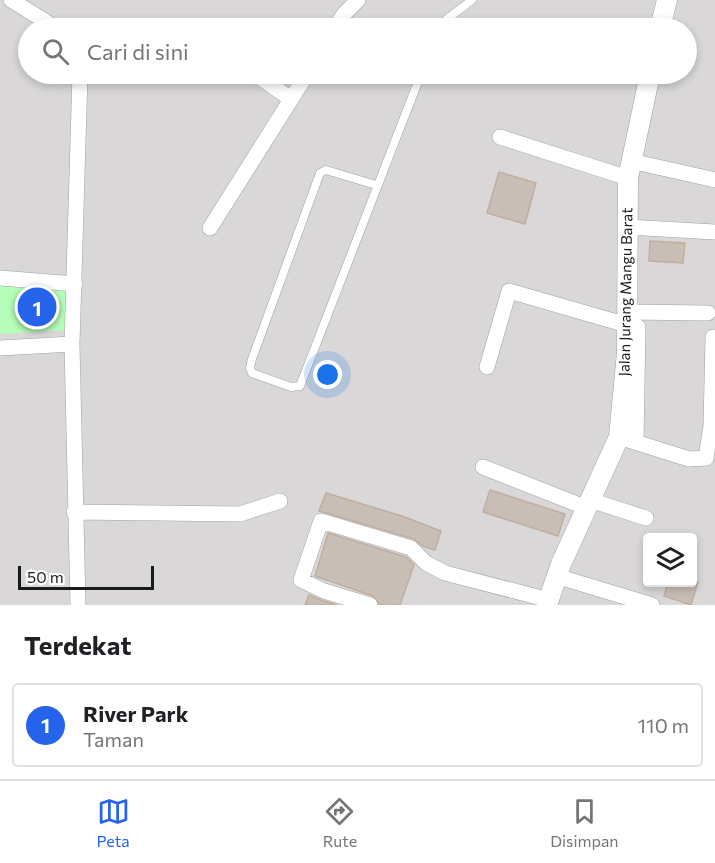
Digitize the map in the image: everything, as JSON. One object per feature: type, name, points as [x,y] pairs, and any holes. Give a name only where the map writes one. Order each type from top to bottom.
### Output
[{"type":"street","points":[[11,0],[40,18]]},
{"type":"street","points":[[662,18],[666,0]]},
{"type":"street","points":[[342,18],[354,1]]},
{"type":"street","points":[[78,605],[74,512],[72,344],[80,84]]},
{"type":"street","points":[[269,84],[291,99]]},
{"type":"street","points":[[210,228],[301,84]]},
{"type":"street","name":"Jalan Jurang Mangu Barat","points":[[548,602],[556,576],[588,504],[628,439],[627,353],[631,321],[627,227],[630,169],[648,84]]},
{"type":"street","points":[[500,137],[630,169],[715,180]]},
{"type":"street","points":[[627,227],[715,232]]},
{"type":"street","points":[[0,278],[75,284]]},
{"type":"street","points":[[487,367],[509,291],[631,321],[708,313]]},
{"type":"street","points":[[628,439],[689,459],[706,458],[711,426],[713,337]]},
{"type":"street","points":[[0,348],[72,344]]},
{"type":"street","points":[[483,467],[588,504],[646,518]]},
{"type":"street","points":[[74,512],[240,514],[280,501]]},
{"type":"street","points":[[370,605],[324,591],[301,580],[321,521],[411,548],[426,563],[445,573],[548,602]]},
{"type":"street","points":[[556,576],[652,605]]},
{"type":"lane","points":[[448,18],[472,0]]},
{"type":"lane","points":[[376,185],[326,170],[320,173],[252,359],[250,368],[252,373],[291,387],[300,386],[376,185],[418,84]]},
{"type":"shaded area","points":[[0,0],[715,0],[715,605],[0,605]]},
{"type":"green space","points":[[0,278],[75,284],[72,330],[0,334]]},
{"type":"building","points":[[499,172],[536,183],[525,224],[487,213]]},
{"type":"building","points":[[650,241],[685,243],[683,263],[649,261]]},
{"type":"building","points":[[490,490],[565,514],[558,536],[483,512]]},
{"type":"building","points":[[326,493],[402,516],[441,531],[435,550],[423,546],[414,539],[319,511]]},
{"type":"building","points":[[328,533],[406,557],[414,565],[400,605],[380,605],[373,596],[315,576]]},
{"type":"building","points":[[667,587],[696,587],[691,605],[664,596]]},
{"type":"building","points":[[309,595],[321,600],[337,605],[305,605]]},
{"type":"place","name":"River Park","points":[[37,307]]}]
